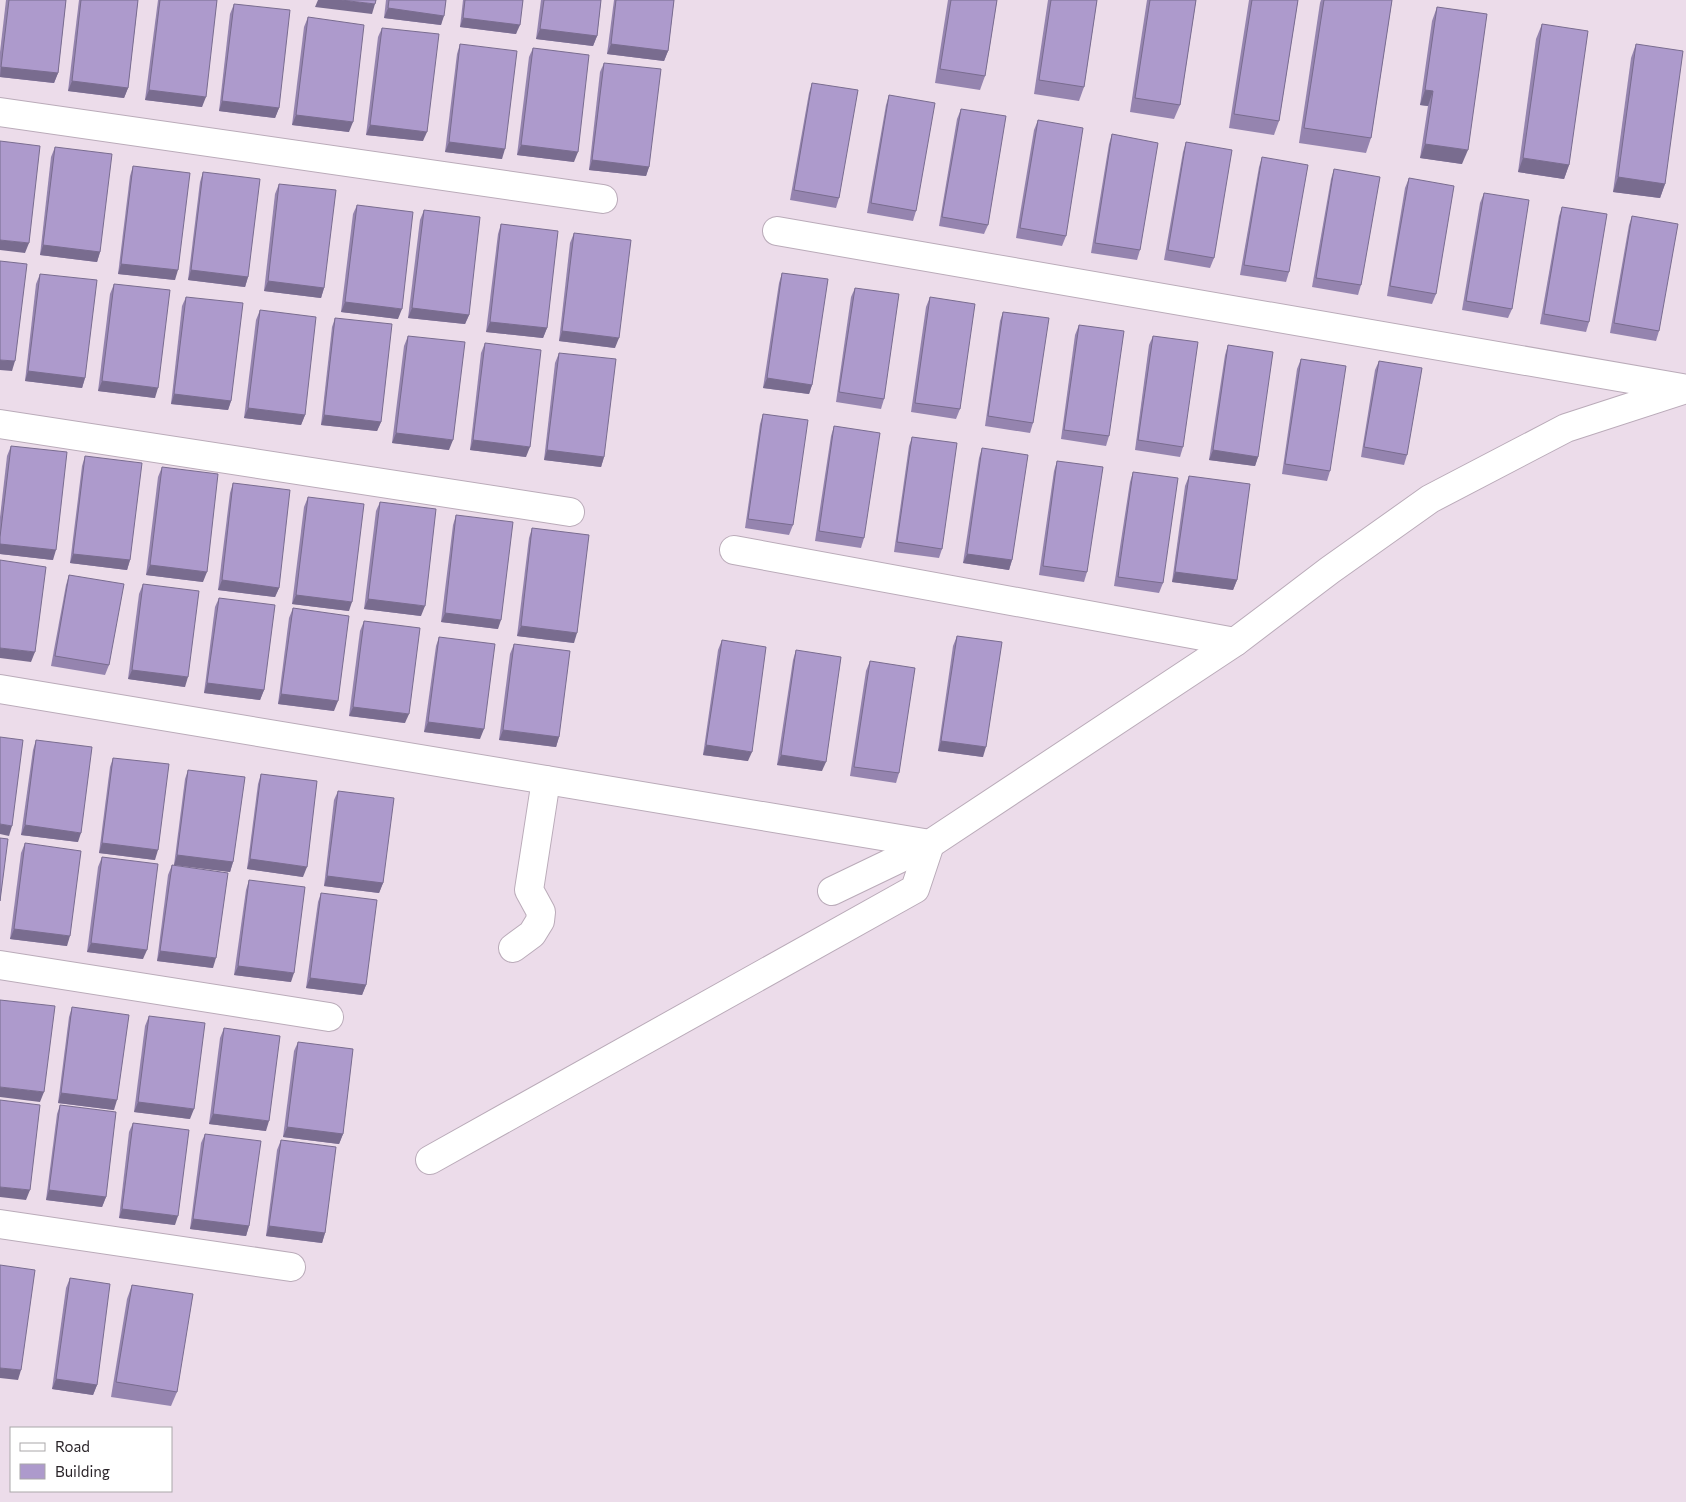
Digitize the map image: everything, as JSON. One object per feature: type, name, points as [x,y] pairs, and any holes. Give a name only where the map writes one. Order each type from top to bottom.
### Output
[{"type":"street","points":[[0,112],[604,199]]},
{"type":"street","points":[[778,231],[1686,389]]},
{"type":"street","points":[[832,891],[930,844],[1235,642],[1430,499],[1566,428],[1686,389]]},
{"type":"street","points":[[0,424],[570,512]]},
{"type":"street","points":[[734,550],[1235,642]]},
{"type":"street","points":[[0,689],[930,844]]},
{"type":"street","points":[[513,948],[532,934],[540,921],[541,912],[529,890],[546,780]]},
{"type":"street","points":[[430,1160],[915,888],[930,844]]},
{"type":"street","points":[[0,965],[329,1017]]},
{"type":"street","points":[[0,1224],[291,1267]]},
{"type":"building","points":[[9,0],[66,0],[58,73],[1,67]]},
{"type":"building","points":[[81,0],[138,0],[128,88],[72,81]]},
{"type":"building","points":[[160,0],[217,0],[206,97],[149,90]]},
{"type":"building","points":[[341,0],[376,0],[375,4]]},
{"type":"building","points":[[389,0],[446,0],[444,16],[388,8]]},
{"type":"building","points":[[465,0],[523,0],[520,25],[463,18]]},
{"type":"building","points":[[544,0],[601,0],[597,36],[540,29]]},
{"type":"building","points":[[616,0],[674,0],[668,51],[611,44]]},
{"type":"building","points":[[951,0],[997,0],[985,76],[940,69]]},
{"type":"building","points":[[1051,0],[1097,0],[1084,87],[1039,80]]},
{"type":"building","points":[[1150,0],[1196,0],[1180,105],[1135,98]]},
{"type":"building","points":[[1252,0],[1298,0],[1279,121],[1234,114]]},
{"type":"building","points":[[1324,0],[1392,0],[1371,138],[1304,128]]},
{"type":"building","points":[[234,4],[290,10],[279,108],[222,101]]},
{"type":"building","points":[[1437,7],[1487,14],[1468,150],[1425,144],[1433,91],[1425,90]]},
{"type":"building","points":[[308,17],[364,25],[353,122],[296,115]]},
{"type":"building","points":[[1542,24],[1588,31],[1569,165],[1523,158]]},
{"type":"building","points":[[382,28],[439,34],[427,132],[370,125]]},
{"type":"building","points":[[460,44],[517,51],[505,149],[449,142]]},
{"type":"building","points":[[1636,44],[1683,51],[1665,184],[1618,177]]},
{"type":"building","points":[[533,48],[589,55],[578,152],[521,145]]},
{"type":"building","points":[[604,63],[661,69],[649,167],[592,160]]},
{"type":"building","points":[[812,83],[858,90],[839,198],[794,190]]},
{"type":"building","points":[[889,95],[935,103],[916,211],[871,203]]},
{"type":"building","points":[[961,109],[1006,116],[988,225],[942,217]]},
{"type":"building","points":[[1038,120],[1083,128],[1066,236],[1020,228]]},
{"type":"building","points":[[1112,134],[1158,143],[1140,250],[1095,243]]},
{"type":"building","points":[[0,141],[40,146],[29,243],[0,240]]},
{"type":"building","points":[[1186,142],[1232,150],[1214,258],[1168,250]]},
{"type":"building","points":[[55,147],[112,154],[100,252],[43,245]]},
{"type":"building","points":[[1262,157],[1308,165],[1289,272],[1244,265]]},
{"type":"building","points":[[133,166],[190,173],[178,270],[121,264]]},
{"type":"building","points":[[1334,169],[1380,177],[1361,285],[1316,278]]},
{"type":"building","points":[[203,172],[260,179],[248,277],[191,270]]},
{"type":"building","points":[[1409,178],[1454,186],[1436,294],[1390,286]]},
{"type":"building","points":[[279,184],[336,190],[324,288],[268,281]]},
{"type":"building","points":[[1484,193],[1529,200],[1512,309],[1466,301]]},
{"type":"building","points":[[357,205],[413,212],[402,309],[345,302]]},
{"type":"building","points":[[1562,207],[1607,214],[1589,322],[1544,314]]},
{"type":"building","points":[[424,210],[480,217],[469,315],[412,308]]},
{"type":"building","points":[[1632,216],[1678,224],[1659,331],[1614,323]]},
{"type":"building","points":[[501,224],[558,231],[547,328],[490,322]]},
{"type":"building","points":[[574,233],[631,240],[619,338],[562,331]]},
{"type":"building","points":[[0,261],[27,264],[15,361],[0,360]]},
{"type":"building","points":[[782,273],[828,279],[812,385],[767,378]]},
{"type":"building","points":[[40,274],[97,280],[85,378],[28,371]]},
{"type":"building","points":[[114,284],[170,290],[158,388],[102,381]]},
{"type":"building","points":[[855,288],[899,294],[884,399],[839,392]]},
{"type":"building","points":[[186,297],[243,303],[231,401],[174,394]]},
{"type":"building","points":[[930,297],[975,304],[960,409],[915,403]]},
{"type":"building","points":[[260,310],[316,317],[305,415],[248,408]]},
{"type":"building","points":[[1003,312],[1049,318],[1033,423],[988,416]]},
{"type":"building","points":[[335,318],[392,324],[381,422],[324,415]]},
{"type":"building","points":[[1079,325],[1124,331],[1109,436],[1064,430]]},
{"type":"building","points":[[408,336],[465,342],[453,440],[396,433]]},
{"type":"building","points":[[1153,336],[1198,342],[1183,447],[1138,440]]},
{"type":"building","points":[[485,343],[541,350],[530,447],[473,440]]},
{"type":"building","points":[[1228,345],[1273,352],[1258,457],[1213,450]]},
{"type":"building","points":[[559,353],[616,359],[604,457],[547,450]]},
{"type":"building","points":[[1301,359],[1346,366],[1330,471],[1285,464]]},
{"type":"building","points":[[1379,361],[1422,368],[1407,455],[1364,447]]},
{"type":"building","points":[[763,414],[808,420],[793,525],[748,519]]},
{"type":"building","points":[[834,426],[880,433],[864,538],[819,531]]},
{"type":"building","points":[[912,437],[957,443],[942,549],[897,542]]},
{"type":"building","points":[[11,446],[67,452],[56,550],[0,544]]},
{"type":"building","points":[[982,448],[1028,455],[1012,560],[967,554]]},
{"type":"building","points":[[85,456],[142,463],[130,560],[73,554]]},
{"type":"building","points":[[1057,461],[1103,467],[1087,572],[1043,566]]},
{"type":"building","points":[[162,467],[218,474],[207,572],[150,565]]},
{"type":"building","points":[[1133,472],[1178,478],[1163,583],[1118,577]]},
{"type":"building","points":[[1189,476],[1250,484],[1237,580],[1175,572]]},
{"type":"building","points":[[233,483],[290,490],[279,588],[222,580]]},
{"type":"building","points":[[308,497],[364,504],[352,602],[296,595]]},
{"type":"building","points":[[380,502],[436,509],[425,606],[368,599]]},
{"type":"building","points":[[456,515],[513,522],[501,620],[445,613]]},
{"type":"building","points":[[532,528],[589,535],[577,633],[521,626]]},
{"type":"building","points":[[0,560],[46,567],[35,652],[0,648]]},
{"type":"building","points":[[69,575],[124,584],[109,665],[55,656]]},
{"type":"building","points":[[143,584],[199,591],[188,677],[132,670]]},
{"type":"building","points":[[219,598],[275,605],[264,690],[207,683]]},
{"type":"building","points":[[293,608],[349,616],[338,701],[281,694]]},
{"type":"building","points":[[364,621],[420,628],[409,714],[353,707]]},
{"type":"building","points":[[957,636],[1002,642],[986,747],[941,741]]},
{"type":"building","points":[[439,637],[495,644],[484,729],[428,722]]},
{"type":"building","points":[[722,640],[766,647],[752,752],[706,745]]},
{"type":"building","points":[[514,644],[570,651],[559,737],[503,730]]},
{"type":"building","points":[[796,650],[841,657],[826,762],[781,755]]},
{"type":"building","points":[[870,661],[915,668],[899,773],[854,767]]},
{"type":"building","points":[[0,737],[23,740],[12,826],[0,824]]},
{"type":"building","points":[[36,740],[92,747],[81,833],[25,825]]},
{"type":"building","points":[[113,758],[169,764],[158,850],[102,843]]},
{"type":"building","points":[[188,770],[245,777],[233,862],[177,855]]},
{"type":"building","points":[[261,774],[317,781],[307,867],[250,859]]},
{"type":"building","points":[[338,791],[394,798],[383,883],[327,876]]},
{"type":"building","points":[[0,838],[8,839],[0,901]]},
{"type":"building","points":[[25,843],[81,851],[70,936],[14,929]]},
{"type":"building","points":[[102,857],[158,864],[147,950],[91,943]]},
{"type":"building","points":[[172,865],[228,873],[216,958],[160,951]]},
{"type":"building","points":[[249,880],[305,887],[294,973],[238,966]]},
{"type":"building","points":[[321,893],[377,900],[366,985],[310,978]]},
{"type":"building","points":[[0,1000],[55,1006],[44,1092],[0,1087]]},
{"type":"building","points":[[72,1007],[129,1015],[117,1100],[61,1093]]},
{"type":"building","points":[[149,1016],[205,1023],[194,1109],[138,1102]]},
{"type":"building","points":[[224,1028],[280,1036],[269,1121],[213,1114]]},
{"type":"building","points":[[298,1042],[353,1049],[343,1134],[287,1127]]},
{"type":"building","points":[[0,1100],[40,1105],[30,1190],[0,1187]]},
{"type":"building","points":[[60,1105],[116,1112],[106,1197],[49,1190]]},
{"type":"building","points":[[133,1123],[189,1130],[178,1216],[122,1209]]},
{"type":"building","points":[[205,1134],[261,1141],[249,1226],[193,1219]]},
{"type":"building","points":[[281,1140],[336,1147],[325,1233],[269,1226]]},
{"type":"building","points":[[0,1265],[35,1270],[21,1370],[0,1368]]},
{"type":"building","points":[[70,1278],[110,1284],[97,1385],[56,1379]]},
{"type":"building","points":[[132,1285],[193,1294],[177,1392],[116,1382]]}]
